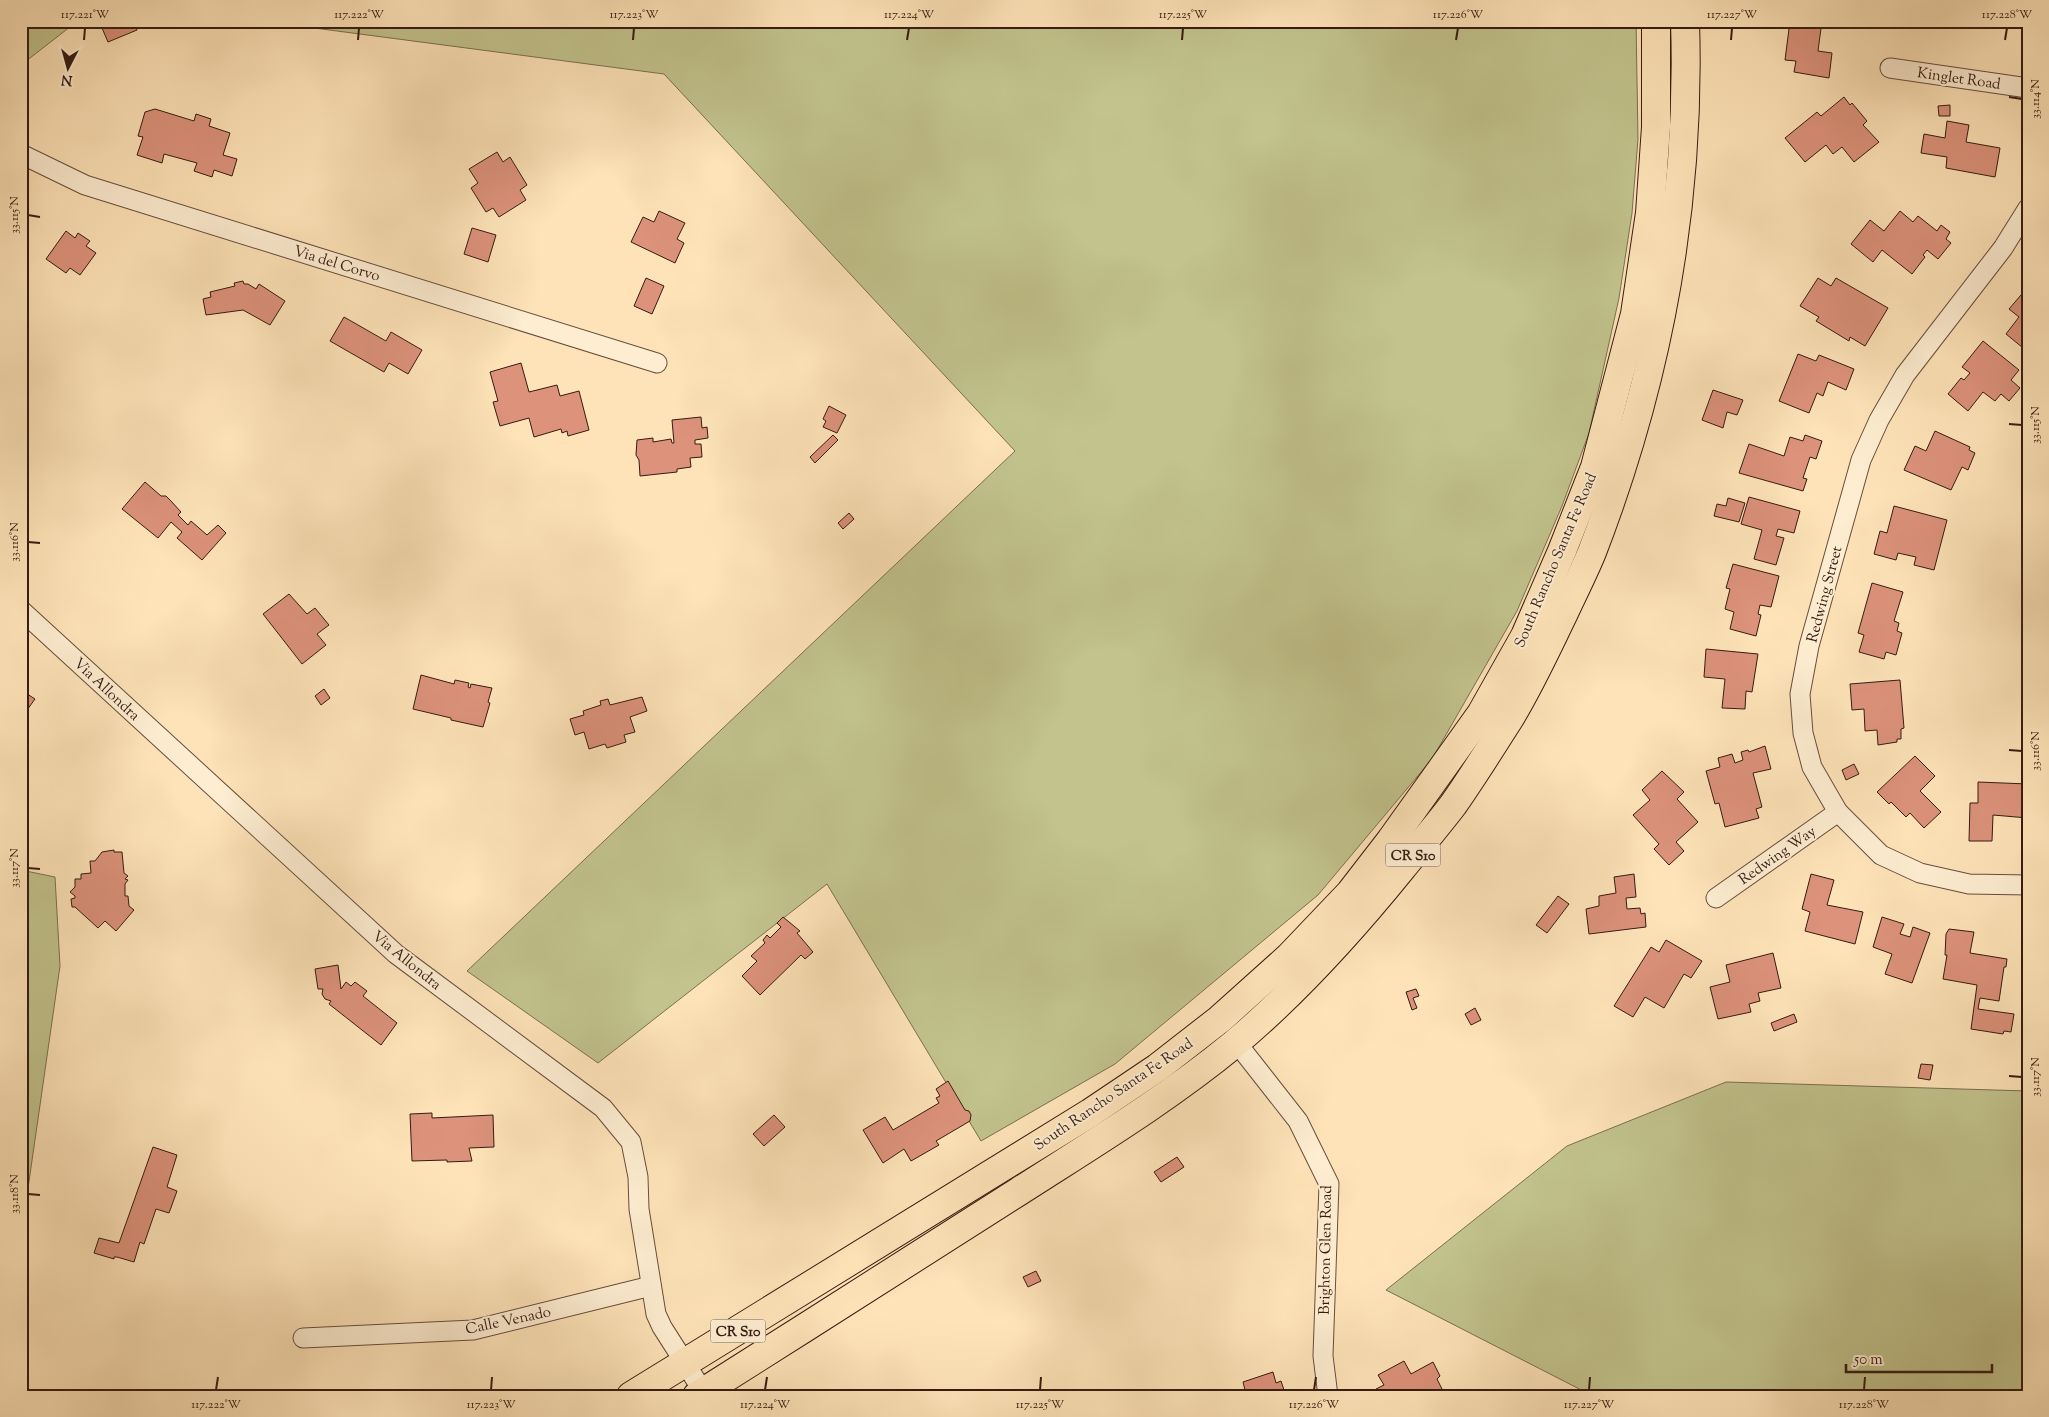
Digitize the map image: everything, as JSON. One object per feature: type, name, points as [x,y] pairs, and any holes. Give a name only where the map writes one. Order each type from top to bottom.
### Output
[{"type":"main road","name":"South Rancho Santa Fe Road","points":[[631,1396],[1090,1113],[1157,1068],[1220,1019],[1289,957],[1350,893],[1391,840],[1481,714],[1525,636],[1562,551],[1594,467],[1633,324],[1643,265],[1650,213],[1656,126],[1656,21]]},
{"type":"main road","name":"South Rancho Santa Fe Road","points":[[702,1394],[1146,1110],[1236,1042],[1304,980],[1367,911],[1452,806],[1510,718],[1552,638],[1590,556],[1633,434],[1650,370],[1670,272],[1682,170],[1687,67],[1685,21]]},
{"type":"street","name":"Kinglet Road","points":[[1890,68],[2028,88]]},
{"type":"street","name":"Via del Corvo","points":[[21,154],[86,185],[657,363]]},
{"type":"street","name":"Redwing Street","points":[[2028,208],[2003,248],[1905,375],[1879,420],[1861,460],[1809,646],[1800,694],[1804,734],[1812,767],[1838,812],[1881,854],[1920,873],[1969,884],[2028,885]]},
{"type":"street","name":"Via Allondra","points":[[21,610],[396,954],[603,1108],[630,1142],[638,1177],[639,1209],[656,1314],[686,1363],[702,1394]]},
{"type":"street","name":"Redwing Way","points":[[1716,898],[1838,812]]},
{"type":"street","name":"Brighton Glen Road","points":[[1236,1042],[1298,1121],[1329,1184],[1324,1356],[1328,1396]]},
{"type":"street","name":"Calle Venado","points":[[303,1338],[474,1330],[651,1286]]},
{"type":"green space","points":[[21,21],[88,21],[75,23],[21,65]]},
{"type":"green space","points":[[261,21],[1636,21],[1638,139],[1632,213],[1619,298],[1589,433],[1562,506],[1517,611],[1432,759],[1318,895],[1115,1064],[981,1141],[827,884],[598,1063],[467,971],[1015,451],[664,74]]},
{"type":"green space","points":[[21,870],[55,877],[60,966],[21,1237]]},
{"type":"green space","points":[[1726,1082],[2028,1091],[2028,1396],[1593,1396],[1386,1290],[1567,1146]]},
{"type":"building","points":[[99,21],[134,21],[137,30],[108,42]]},
{"type":"building","points":[[1790,21],[1822,21],[1818,51],[1832,53],[1829,78],[1794,72],[1796,61],[1785,60]]},
{"type":"building","points":[[1844,97],[1850,105],[1852,103],[1867,121],[1863,125],[1879,142],[1854,162],[1842,147],[1833,154],[1826,145],[1805,162],[1785,138],[1817,112],[1821,116]]},
{"type":"building","points":[[1950,105],[1950,116],[1939,116],[1938,106]]},
{"type":"building","points":[[155,109],[194,121],[196,114],[211,119],[209,126],[230,133],[223,155],[237,159],[232,176],[214,170],[212,177],[194,171],[197,163],[164,154],[162,163],[137,155],[143,137],[138,136],[145,112]]},
{"type":"building","points":[[1947,121],[1969,125],[1966,142],[2000,148],[1995,177],[1946,168],[1947,157],[1921,153],[1924,134],[1945,138]]},
{"type":"building","points":[[497,152],[503,162],[510,157],[527,185],[520,190],[526,200],[499,217],[493,208],[486,212],[471,188],[478,183],[469,169]]},
{"type":"building","points":[[659,211],[685,223],[677,239],[684,243],[675,263],[631,242],[643,217],[654,222]]},
{"type":"building","points":[[1900,211],[1913,222],[1918,216],[1937,231],[1941,225],[1950,232],[1946,239],[1951,243],[1938,259],[1927,250],[1923,255],[1925,257],[1912,274],[1882,250],[1873,262],[1851,244],[1870,220],[1884,231]]},
{"type":"building","points":[[472,228],[496,235],[488,262],[464,254]]},
{"type":"building","points":[[66,231],[75,238],[78,233],[90,241],[86,246],[96,253],[80,275],[70,268],[66,273],[46,259]]},
{"type":"building","points":[[646,278],[664,286],[652,314],[634,306]]},
{"type":"building","points":[[1818,278],[1831,286],[1836,278],[1888,308],[1865,346],[1850,337],[1849,341],[1816,321],[1819,317],[1800,306]]},
{"type":"building","points":[[243,281],[244,284],[248,284],[256,289],[259,284],[285,301],[270,325],[243,310],[206,315],[203,299],[211,297],[210,292],[235,286],[234,283]]},
{"type":"building","points":[[2027,288],[2028,352],[2006,334],[2019,317],[2009,309]]},
{"type":"building","points":[[344,317],[386,341],[391,332],[422,350],[408,374],[389,363],[384,372],[330,341]]},
{"type":"building","points":[[1983,341],[2019,370],[2011,380],[2020,388],[2009,401],[2001,394],[1995,401],[1983,392],[1968,411],[1948,394],[1961,378],[1964,380],[1970,373],[1962,367]]},
{"type":"building","points":[[1798,354],[1816,361],[1819,355],[1854,369],[1846,390],[1828,382],[1823,396],[1817,393],[1809,413],[1779,401]]},
{"type":"building","points":[[521,363],[529,392],[557,385],[560,396],[579,391],[589,430],[568,436],[567,431],[562,433],[561,429],[534,437],[529,418],[500,426],[493,402],[498,401],[490,372]]},
{"type":"building","points":[[1713,390],[1743,400],[1737,415],[1727,412],[1723,428],[1702,420]]},
{"type":"building","points":[[829,406],[846,415],[837,433],[823,427],[826,421],[823,419]]},
{"type":"building","points":[[701,417],[702,428],[707,427],[708,438],[695,440],[695,444],[701,444],[702,457],[690,458],[691,467],[677,469],[677,472],[640,476],[639,460],[636,455],[637,440],[653,438],[653,442],[671,439],[672,443],[674,443],[672,420]]},
{"type":"building","points":[[1935,431],[1970,447],[1969,450],[1975,453],[1968,470],[1962,467],[1951,490],[1904,470],[1915,446],[1926,451]]},
{"type":"building","points":[[833,435],[838,440],[815,463],[810,457]]},
{"type":"building","points":[[1805,435],[1822,441],[1816,459],[1810,457],[1803,478],[1807,479],[1803,491],[1739,473],[1749,444],[1784,456],[1790,437],[1803,441]]},
{"type":"building","points":[[145,482],[161,496],[166,496],[181,512],[178,515],[188,525],[191,521],[207,535],[218,525],[226,533],[202,560],[177,538],[182,532],[171,522],[158,538],[122,509]]},
{"type":"building","points":[[1749,497],[1800,511],[1794,533],[1778,529],[1776,536],[1784,538],[1776,565],[1754,559],[1762,530],[1741,524]]},
{"type":"building","points":[[1728,498],[1745,503],[1739,522],[1714,516],[1717,504],[1726,506]]},
{"type":"building","points":[[1894,506],[1947,520],[1934,570],[1914,565],[1916,557],[1898,553],[1896,560],[1874,554],[1880,531],[1887,533]]},
{"type":"building","points":[[849,513],[854,519],[843,529],[838,523]]},
{"type":"building","points":[[1733,564],[1779,576],[1771,607],[1760,605],[1758,614],[1761,615],[1756,636],[1730,629],[1734,612],[1725,609],[1730,589],[1726,588]]},
{"type":"building","points":[[1872,583],[1903,592],[1894,621],[1899,623],[1897,631],[1902,633],[1896,655],[1886,652],[1884,659],[1859,652],[1864,635],[1858,633]]},
{"type":"building","points":[[289,594],[307,614],[315,608],[329,625],[317,634],[326,645],[302,664],[263,614]]},
{"type":"building","points":[[1706,649],[1758,654],[1752,692],[1746,691],[1745,709],[1722,708],[1725,679],[1704,677]]},
{"type":"building","points":[[421,675],[454,684],[455,680],[469,683],[468,687],[470,688],[471,684],[492,688],[483,727],[413,709]]},
{"type":"building","points":[[1900,680],[1904,728],[1901,729],[1901,739],[1897,739],[1897,742],[1878,745],[1877,730],[1865,731],[1864,709],[1852,710],[1850,684]]},
{"type":"building","points":[[324,689],[330,698],[321,705],[315,696]]},
{"type":"building","points":[[21,690],[35,699],[27,710],[21,728]]},
{"type":"building","points":[[642,697],[647,711],[630,717],[635,732],[624,735],[626,742],[607,748],[605,744],[589,749],[584,732],[575,735],[570,719],[584,715],[583,711],[601,705],[600,701],[608,699],[610,705]]},
{"type":"building","points":[[21,729],[27,731],[25,737],[28,738],[24,751],[21,750]]},
{"type":"building","points":[[1765,746],[1771,769],[1753,773],[1762,807],[1756,809],[1759,818],[1725,827],[1719,803],[1715,804],[1706,771],[1720,767],[1718,758],[1732,754],[1735,763],[1743,760],[1741,752],[1748,750],[1749,752]]},
{"type":"building","points":[[1915,756],[1935,776],[1920,791],[1941,812],[1924,828],[1910,813],[1906,817],[1891,802],[1889,804],[1877,792]]},
{"type":"building","points":[[1854,764],[1859,774],[1846,780],[1842,770]]},
{"type":"building","points":[[1662,771],[1684,792],[1677,799],[1698,822],[1676,842],[1684,851],[1669,865],[1654,849],[1659,844],[1633,815],[1650,800],[1642,790]]},
{"type":"building","points":[[1978,782],[2028,784],[2028,818],[1993,815],[1992,841],[1969,841],[1970,803],[1978,803]]},
{"type":"building","points":[[114,850],[114,852],[122,852],[124,873],[128,876],[125,879],[128,880],[125,884],[125,896],[128,896],[129,906],[134,910],[116,931],[105,921],[98,928],[75,907],[72,907],[71,899],[75,898],[75,896],[70,892],[75,887],[75,879],[81,879],[81,874],[91,873],[90,861],[95,861],[102,852]]},
{"type":"building","points":[[1634,874],[1636,897],[1626,898],[1627,909],[1640,908],[1641,914],[1645,913],[1646,927],[1589,934],[1586,909],[1599,906],[1599,896],[1616,893],[1614,877]]},
{"type":"building","points":[[1811,874],[1834,880],[1827,905],[1863,912],[1855,944],[1805,931],[1810,912],[1802,909]]},
{"type":"building","points":[[1558,896],[1569,904],[1547,933],[1536,925]]},
{"type":"building","points":[[783,917],[800,931],[797,933],[813,952],[805,959],[801,955],[760,995],[742,976],[757,961],[751,956],[765,943],[763,940],[767,935],[770,938],[781,927],[777,923]]},
{"type":"building","points":[[1882,917],[1904,924],[1900,934],[1910,937],[1913,927],[1930,933],[1912,983],[1885,974],[1892,954],[1873,947]]},
{"type":"building","points":[[1949,929],[1974,932],[1970,953],[2007,959],[1999,1001],[1980,998],[1978,1009],[2014,1014],[2011,1032],[2004,1031],[2003,1034],[1971,1029],[1977,985],[1943,979],[1947,955],[1945,955],[1946,934]]},
{"type":"building","points":[[1666,940],[1702,961],[1691,978],[1684,974],[1664,1008],[1645,997],[1633,1017],[1614,1006],[1651,947],[1659,952]]},
{"type":"building","points":[[1773,953],[1781,988],[1758,993],[1760,1001],[1749,1004],[1751,1012],[1718,1019],[1710,987],[1730,982],[1726,965]]},
{"type":"building","points":[[338,965],[341,989],[346,982],[351,986],[355,982],[367,991],[363,996],[397,1023],[381,1045],[329,1004],[331,1001],[325,999],[322,994],[323,989],[318,989],[315,969]]},
{"type":"building","points":[[1416,989],[1419,996],[1413,998],[1417,1008],[1412,1010],[1406,992]]},
{"type":"building","points":[[1475,1008],[1481,1020],[1471,1025],[1465,1014]]},
{"type":"building","points":[[1794,1014],[1797,1022],[1774,1031],[1771,1023]]},
{"type":"building","points":[[1921,1064],[1933,1065],[1930,1080],[1918,1078]]},
{"type":"building","points":[[948,1081],[965,1110],[969,1111],[971,1115],[970,1121],[936,1141],[939,1145],[911,1161],[904,1149],[883,1163],[863,1130],[885,1117],[893,1130],[939,1103],[936,1098],[940,1096],[936,1089]]},
{"type":"building","points":[[432,1113],[432,1118],[493,1115],[494,1147],[469,1148],[472,1161],[412,1161],[410,1114]]},
{"type":"building","points":[[774,1115],[785,1127],[764,1146],[753,1134]]},
{"type":"building","points":[[153,1147],[177,1155],[167,1187],[177,1191],[169,1213],[156,1209],[144,1244],[140,1242],[134,1262],[94,1253],[99,1238],[119,1243]]},
{"type":"building","points":[[1177,1157],[1184,1167],[1161,1182],[1154,1172]]},
{"type":"building","points":[[1036,1271],[1041,1281],[1028,1287],[1023,1277]]},
{"type":"building","points":[[1404,1361],[1411,1374],[1433,1362],[1440,1376],[1437,1379],[1443,1391],[1435,1396],[1377,1396],[1378,1392],[1376,1389],[1384,1385],[1378,1375]]},
{"type":"building","points":[[1273,1372],[1276,1383],[1281,1381],[1286,1396],[1241,1396],[1246,1394],[1243,1382]]},
{"type":"building","points":[[105,1390],[123,1390],[124,1396],[105,1396]]}]
